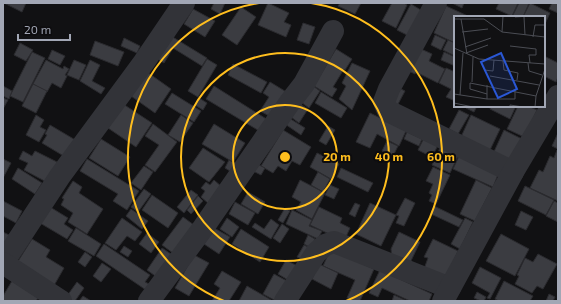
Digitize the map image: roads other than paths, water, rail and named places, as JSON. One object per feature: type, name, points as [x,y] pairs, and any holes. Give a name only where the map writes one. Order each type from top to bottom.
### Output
[{"type":"street","points":[[61,301],[3,263],[60,176],[144,62],[184,3]]},
{"type":"street","points":[[436,3],[389,89],[384,102],[388,111],[513,172]]},
{"type":"street","points":[[149,301],[203,228],[285,108],[304,84],[333,31]]},
{"type":"street","points":[[285,301],[316,254],[325,245],[334,242],[447,294],[513,172],[558,96]]}]
